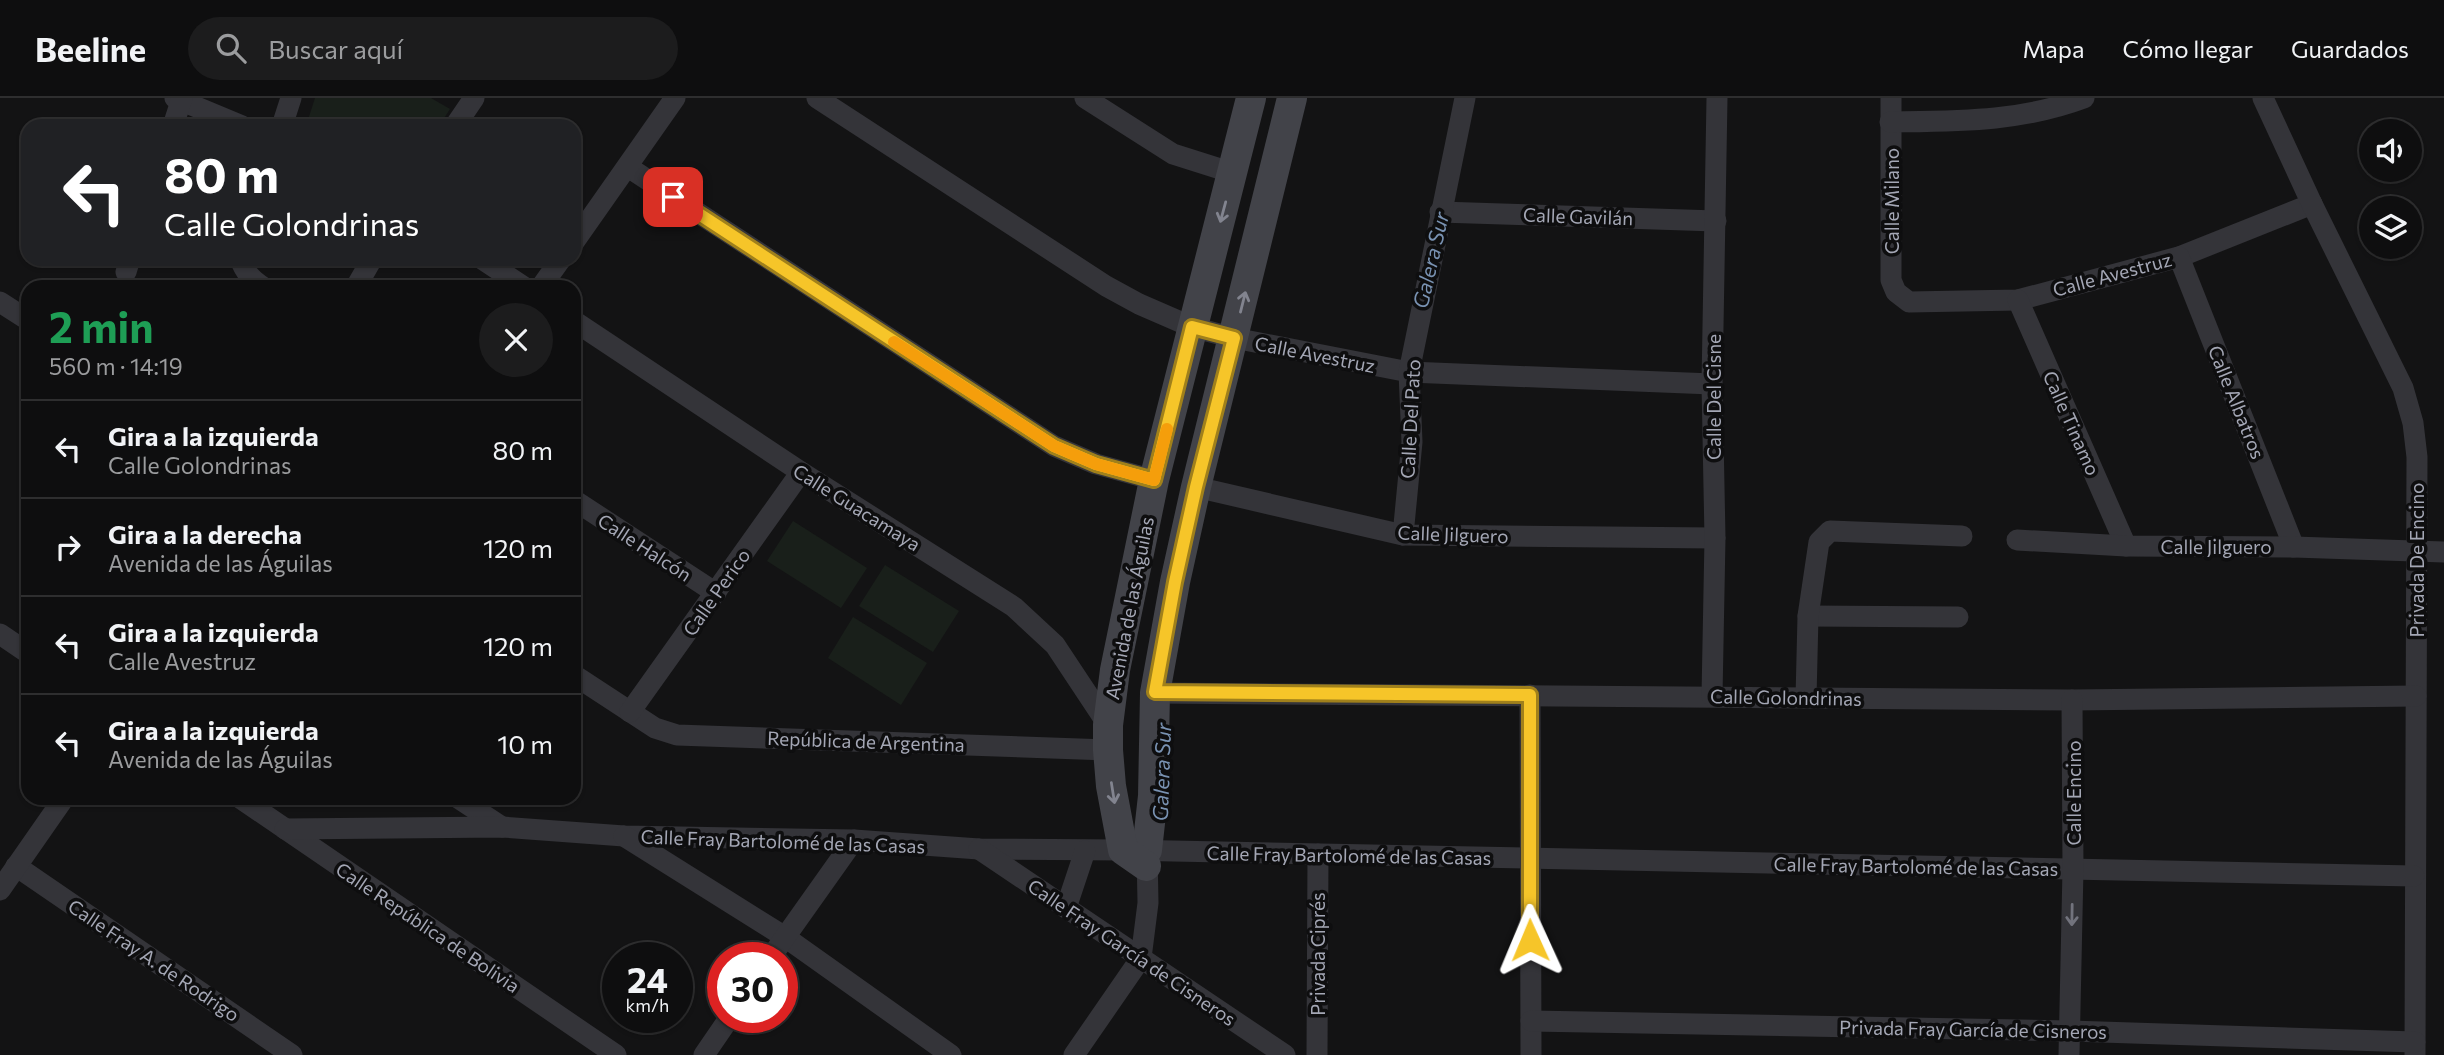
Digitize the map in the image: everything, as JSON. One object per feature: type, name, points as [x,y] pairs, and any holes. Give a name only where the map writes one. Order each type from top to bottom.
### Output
[{"type":"street","points":[[284,119],[291,98]]},
{"type":"street","points":[[460,119],[474,98]]},
{"type":"street","points":[[581,232],[675,98]]},
{"type":"street","name":"Calle Avestruz","points":[[817,98],[1105,286],[1192,327],[1234,338],[1409,372],[1712,384]]},
{"type":"street","points":[[1085,98],[1166,150],[1191,161],[1233,173]]},
{"type":"street","name":"Avenida de las Águilas","points":[[1139,855],[1111,786],[1108,738],[1115,670],[1154,480],[1251,98]]},
{"type":"street","points":[[1074,1055],[1141,958],[1148,903],[1139,855],[1153,796],[1155,692],[1196,487],[1293,98]]},
{"type":"street","name":"Calle Del Pato","points":[[1403,535],[1412,442],[1409,372],[1465,98]]},
{"type":"street","name":"Calle Del Cisne","points":[[1712,696],[1712,384],[1717,98]]},
{"type":"street","name":"Calle Milano","points":[[1891,98],[1891,280],[1896,292],[1903,299]]},
{"type":"street","points":[[1891,122],[2018,117],[2084,98]]},
{"type":"street","name":"Privada De Encino","points":[[2263,98],[2403,388],[2413,423],[2417,457],[2415,1048]]},
{"type":"street","points":[[175,119],[179,99],[226,119]]},
{"type":"street","points":[[628,167],[1054,446],[1096,464],[1154,480]]},
{"type":"street","name":"Calle Avestruz","points":[[1903,299],[1916,304],[2018,300],[2179,257],[2312,204]]},
{"type":"street","name":"Calle Gavilán","points":[[1440,212],[1716,221]]},
{"type":"street","name":"Calle Albatros","points":[[2179,257],[2294,547]]},
{"type":"street","points":[[492,266],[514,280]]},
{"type":"street","name":"Calle Tinamo","points":[[2018,300],[2126,546]]},
{"type":"street","points":[[0,302],[21,316]]},
{"type":"street","name":"Calle Guacamaya","points":[[581,326],[801,472],[1014,607],[1055,645],[1108,738]]},
{"type":"street","name":"Calle Perico","points":[[630,712],[801,472]]},
{"type":"street","name":"Calle Jilguero","points":[[1196,487],[1403,535],[1714,538]]},
{"type":"street","name":"Calle Halcón","points":[[581,505],[716,593]]},
{"type":"street","points":[[1806,698],[1808,616],[1819,542],[1830,531],[1962,536]]},
{"type":"street","name":"Calle Jilguero","points":[[2017,540],[2126,546],[2294,547],[2444,552]]},
{"type":"street","points":[[1808,616],[1958,617]]},
{"type":"street","points":[[0,634],[21,648]]},
{"type":"street","name":"República de Argentina","points":[[581,680],[655,728],[677,735],[1108,738]]},
{"type":"street","name":"Calle Golondrinas","points":[[1155,692],[2072,700],[2416,696]]},
{"type":"street","points":[[1530,695],[1531,1055]]},
{"type":"street","name":"Calle Encino","points":[[2069,1055],[2073,869],[2072,700]]},
{"type":"street","points":[[0,890],[59,805]]},
{"type":"street","name":"Calle República de Bolivia","points":[[250,805],[616,1055]]},
{"type":"street","points":[[469,805],[502,827]]},
{"type":"street","name":"Calle Fray Bartolomé de las Casas","points":[[285,829],[502,827],[624,836],[854,840],[979,849],[1139,855],[1318,854],[2414,876]]},
{"type":"street","points":[[624,836],[785,937],[951,1055]]},
{"type":"street","points":[[782,942],[854,840]]},
{"type":"street","name":"Calle Fray García de Cisneros","points":[[979,849],[1285,1055]]},
{"type":"street","points":[[1066,908],[1085,851]]},
{"type":"street","name":"Privada Ciprés","points":[[1317,1055],[1318,854]]},
{"type":"street","name":"Calle Fray A. de Rodrigo","points":[[16,866],[292,1055]]},
{"type":"street","name":"Privada Fray García de Cisneros","points":[[1531,1021],[2070,1031],[2415,1048]]},
{"type":"street","points":[[704,1055],[719,1033]]},
{"type":"shaded area","points":[[315,98],[431,98],[450,109],[444,119],[308,119]]},
{"type":"shaded area","points":[[793,521],[867,568],[841,608],[767,561]]},
{"type":"shaded area","points":[[885,565],[959,611],[933,652],[859,606]]},
{"type":"shaded area","points":[[853,617],[927,663],[901,705],[828,658]]},
{"type":"slow traffic","points":[[894,342],[1054,446],[1077,458],[1154,480],[1167,429]]},
{"type":"route","points":[[673,197],[1054,446],[1077,458],[1154,480],[1192,327],[1234,338],[1196,487],[1155,692],[1530,695],[1530,940]]},
{"type":"water label","name":"Galera Sur","points":[[1430,260]]},
{"type":"water label","name":"Galera Sur","points":[[1161,772]]}]
